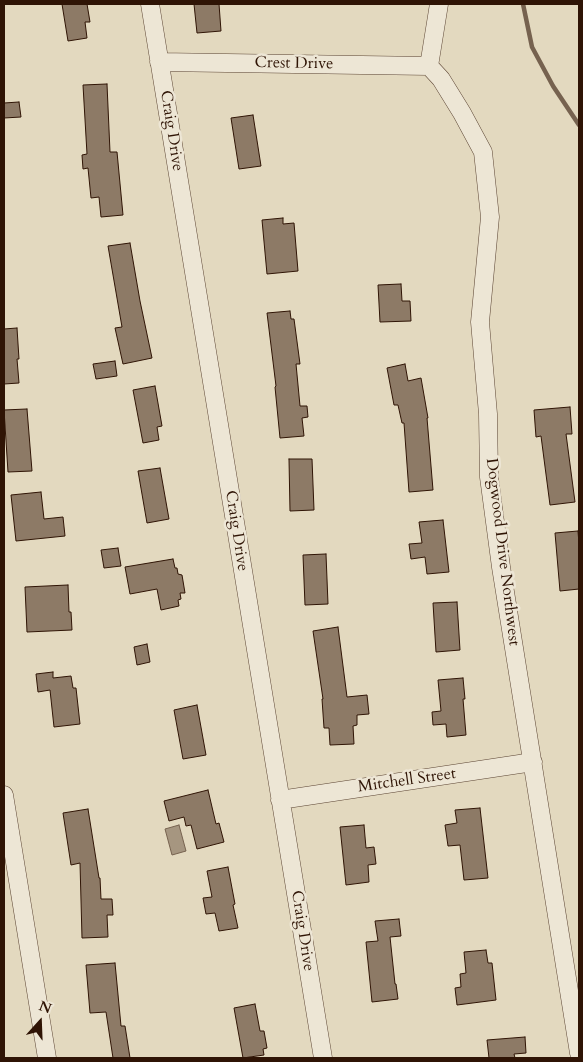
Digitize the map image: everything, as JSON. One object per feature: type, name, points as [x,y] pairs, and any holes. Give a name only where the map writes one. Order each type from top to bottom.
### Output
[{"type":"street","name":"Craig Drive","points":[[150,4],[323,1058]]},
{"type":"street","points":[[428,66],[439,4]]},
{"type":"street","name":"Crest Drive","points":[[160,62],[428,66]]},
{"type":"street","name":"Dogwood Drive Northwest","points":[[428,66],[441,78],[483,152],[490,217],[480,322],[488,414],[489,477],[501,567],[579,1053]]},
{"type":"street","name":"Mitchell Street","points":[[280,800],[533,762]]},
{"type":"street","points":[[4,795],[47,1058]]},
{"type":"shaded area","points":[[179,825],[186,851],[172,855],[165,829]]},
{"type":"building","points":[[62,4],[87,4],[90,22],[85,22],[87,38],[68,41]]},
{"type":"building","points":[[194,4],[219,4],[221,31],[197,33]]},
{"type":"building","points":[[107,84],[110,152],[117,152],[123,215],[101,217],[99,197],[91,198],[88,168],[83,169],[82,155],[87,154],[83,85]]},
{"type":"building","points":[[19,102],[21,117],[4,118],[4,103]]},
{"type":"building","points":[[253,115],[261,166],[239,169],[231,118]]},
{"type":"building","points":[[283,218],[283,224],[294,223],[298,271],[267,274],[262,220]]},
{"type":"building","points":[[130,243],[152,358],[123,364],[115,328],[122,327],[108,246]]},
{"type":"building","points":[[401,284],[402,301],[410,301],[411,321],[380,322],[378,285]]},
{"type":"building","points":[[290,311],[291,319],[294,319],[300,364],[296,364],[300,406],[307,406],[308,417],[302,418],[304,436],[280,438],[267,313]]},
{"type":"building","points":[[17,328],[19,383],[4,384],[4,329]]},
{"type":"building","points":[[115,361],[117,376],[96,379],[93,364]]},
{"type":"building","points":[[405,364],[408,381],[421,378],[428,418],[433,490],[409,492],[404,423],[402,423],[398,405],[394,405],[387,368]]},
{"type":"building","points":[[155,386],[162,426],[157,427],[159,440],[143,443],[133,390]]},
{"type":"building","points":[[570,407],[572,434],[566,434],[575,502],[550,505],[541,436],[536,437],[534,410]]},
{"type":"building","points":[[27,409],[32,471],[8,472],[4,410]]},
{"type":"building","points":[[289,459],[312,459],[314,510],[290,511]]},
{"type":"building","points":[[160,468],[169,519],[147,523],[138,471]]},
{"type":"building","points":[[41,492],[44,519],[63,517],[65,536],[16,541],[11,495]]},
{"type":"building","points":[[443,520],[449,572],[427,574],[425,557],[411,559],[409,544],[422,543],[419,522]]},
{"type":"building","points":[[578,531],[579,589],[560,591],[555,533]]},
{"type":"building","points":[[118,548],[121,566],[104,568],[101,550]]},
{"type":"building","points":[[326,554],[328,604],[305,605],[303,555]]},
{"type":"building","points":[[173,559],[178,574],[182,575],[185,593],[180,593],[179,606],[161,610],[157,589],[130,594],[125,567]]},
{"type":"building","points":[[68,585],[72,630],[27,632],[25,587]]},
{"type":"building","points":[[457,602],[460,650],[436,652],[433,603]]},
{"type":"building","points":[[338,627],[347,697],[367,695],[369,714],[357,715],[357,725],[353,726],[354,744],[330,745],[329,728],[324,728],[323,699],[313,631]]},
{"type":"building","points":[[147,644],[150,662],[137,665],[134,647]]},
{"type":"building","points":[[53,672],[53,678],[71,676],[73,688],[76,688],[80,724],[54,727],[50,690],[38,692],[36,674]]},
{"type":"building","points":[[463,678],[466,735],[447,737],[446,724],[433,725],[432,712],[441,711],[438,680]]},
{"type":"building","points":[[197,705],[206,755],[183,759],[174,710]]},
{"type":"building","points":[[208,790],[216,824],[219,823],[224,842],[197,849],[191,825],[186,826],[184,817],[169,821],[164,801]]},
{"type":"building","points":[[480,808],[488,878],[464,880],[460,845],[448,846],[445,825],[457,823],[455,810]]},
{"type":"building","points":[[88,809],[100,878],[101,899],[112,899],[113,915],[107,915],[108,937],[82,938],[80,863],[71,865],[63,813]]},
{"type":"building","points":[[364,825],[366,848],[374,847],[376,864],[368,865],[369,882],[346,885],[340,827]]},
{"type":"building","points":[[228,867],[238,928],[219,931],[215,913],[206,914],[203,898],[212,897],[207,871]]},
{"type":"building","points":[[399,919],[401,936],[390,937],[398,999],[372,1002],[366,942],[378,941],[375,921]]},
{"type":"building","points":[[486,950],[488,963],[492,963],[496,1000],[457,1005],[455,988],[461,987],[460,974],[466,973],[464,952]]},
{"type":"building","points":[[115,963],[121,1026],[125,1026],[130,1058],[113,1058],[106,1012],[90,1013],[86,965]]},
{"type":"building","points":[[255,1004],[260,1031],[264,1031],[267,1048],[263,1049],[264,1055],[243,1058],[234,1008]]},
{"type":"building","points":[[525,1037],[526,1053],[514,1054],[515,1058],[489,1058],[487,1040]]},
{"type":"waterway","points":[[523,4],[532,47],[553,86],[579,125]]}]
